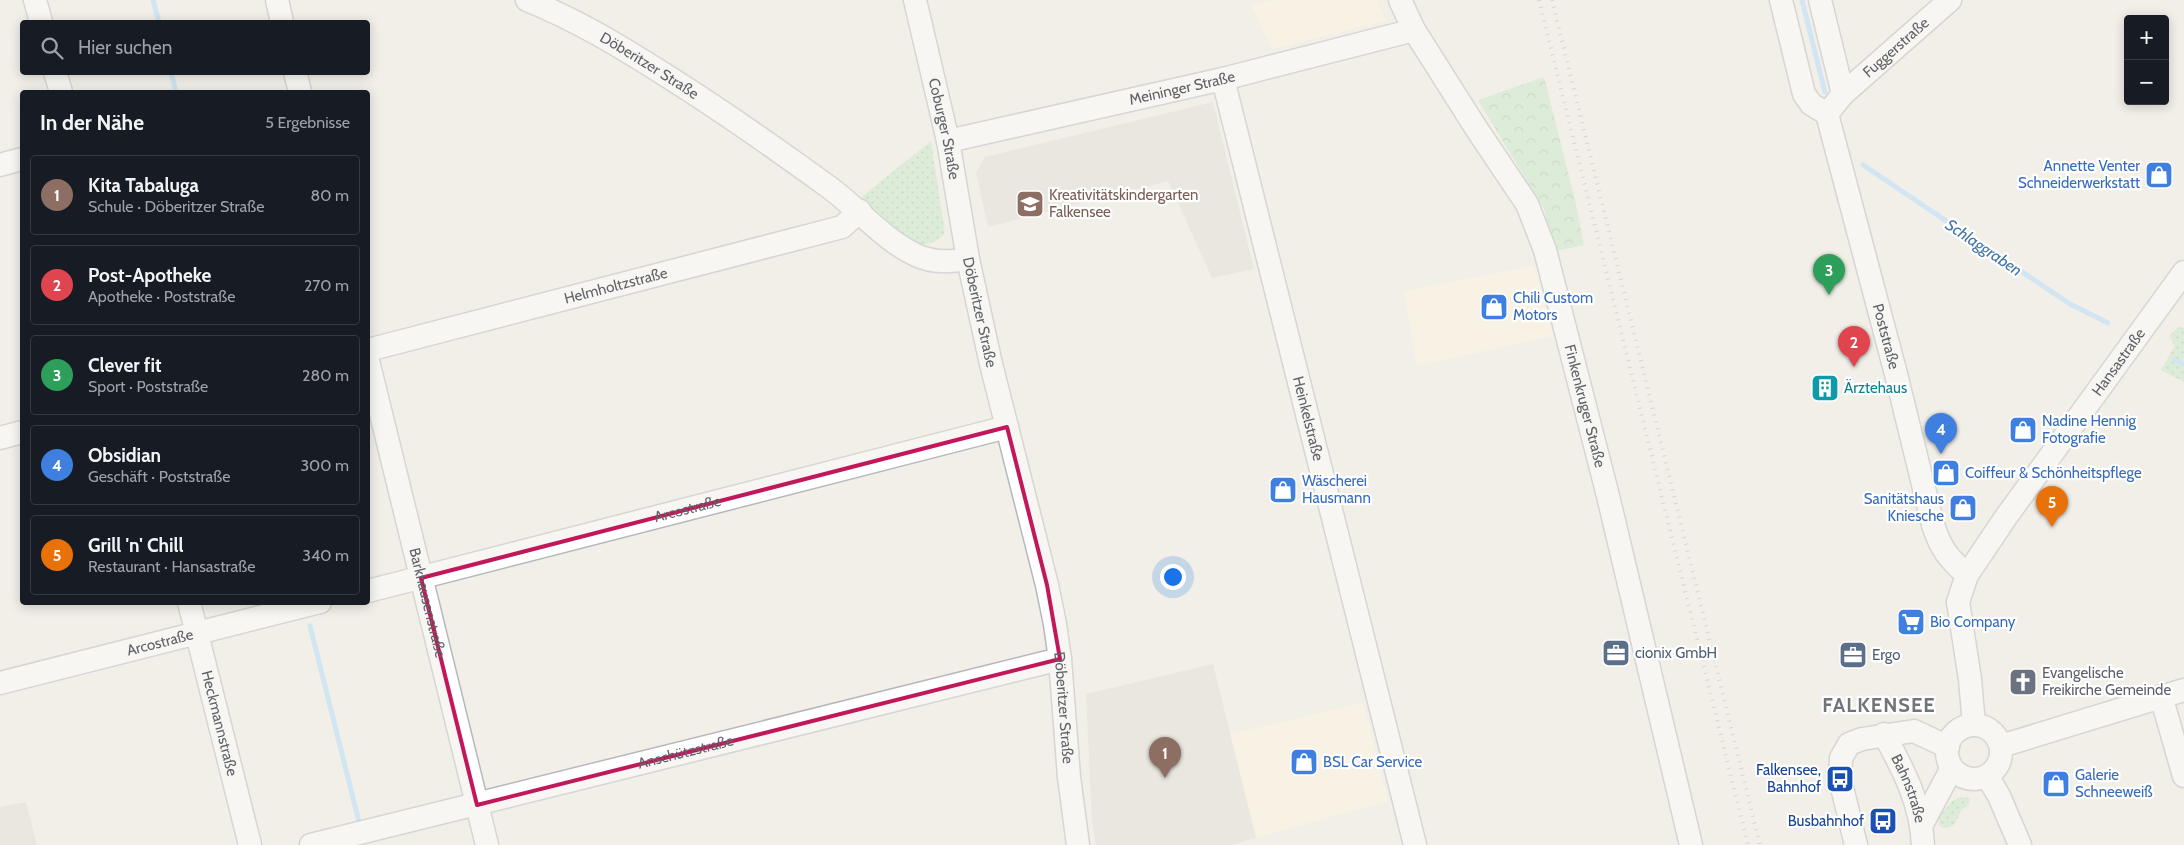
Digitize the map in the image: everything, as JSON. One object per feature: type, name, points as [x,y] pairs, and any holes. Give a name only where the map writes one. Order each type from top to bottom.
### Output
[{"type":"street","points":[[35,0],[41,20]]},
{"type":"street","points":[[277,0],[282,20]]},
{"type":"street","name":"Döberitzer Straße","points":[[527,0],[554,11],[615,42],[738,121],[849,201],[887,236],[917,255],[942,261],[968,259],[1007,427],[1047,585],[1060,660],[1070,770],[1069,777],[1078,845]]},
{"type":"street","name":"Coburger Straße","points":[[915,0],[948,140],[968,259]]},
{"type":"street","name":"Finkenkruger Straße","points":[[1400,0],[1414,30],[1527,204],[1545,250],[1608,496],[1691,845]]},
{"type":"street","points":[[1781,0],[1804,94],[1811,104],[1827,114],[1843,94],[1820,0]]},
{"type":"street","name":"Fuggerstraße","points":[[1843,94],[1950,0]]},
{"type":"street","name":"Meininger Straße","points":[[948,140],[1223,79],[1414,30]]},
{"type":"street","points":[[56,75],[60,90]]},
{"type":"street","points":[[296,75],[300,90]]},
{"type":"street","name":"Heinkelstraße","points":[[1223,79],[1415,845]]},
{"type":"street","name":"Poststraße","points":[[1827,114],[1892,358],[1933,525],[1940,547],[1951,561],[1967,575]]},
{"type":"street","points":[[0,165],[20,160]]},
{"type":"street","name":"Helmholtzstraße","points":[[370,349],[842,227],[860,211]]},
{"type":"street","name":"Hansastraße","points":[[1967,575],[2006,516],[2184,272]]},
{"type":"street","name":"Barkhausenstraße","points":[[370,369],[487,845]]},
{"type":"street","name":"Arcostraße","points":[[370,591],[1007,427]]},
{"type":"street","points":[[0,438],[20,433]]},
{"type":"street","points":[[1967,575],[1958,602],[1970,679],[1974,725]]},
{"type":"street","name":"Heckmannstraße","points":[[190,605],[250,845]]},
{"type":"street","name":"Arcostraße","points":[[0,683],[308,605]]},
{"type":"street","name":"Anschützstraße","points":[[310,845],[1060,660]]},
{"type":"street","points":[[2000,746],[2184,690]]},
{"type":"street","points":[[2161,696],[2184,776]]},
{"type":"street","points":[[1923,835],[1950,757],[1951,738],[1957,731],[1965,726],[1983,726],[1997,738],[2000,746],[1999,763],[1987,776],[1980,778],[1967,778],[1959,774],[1950,757]]},
{"type":"street","name":"Bahnstraße","points":[[1856,845],[1840,780],[1841,758],[1849,744],[1884,734],[1914,731],[1950,757]]},
{"type":"street","name":"Bahnstraße","points":[[1884,734],[1917,803],[1923,835]]},
{"type":"street","points":[[1987,776],[1999,796],[2020,845]]},
{"type":"highlighted area","points":[[1007,427],[1047,585],[1060,659],[477,805],[421,578]]},
{"type":"shaded area","points":[[1274,0],[1377,0],[1386,21],[1272,49],[1251,5]]},
{"type":"shaded area","name":"Kreativitätskindergarten Falkensee","points":[[1213,102],[1254,269],[1212,278],[1168,181],[988,227],[976,173],[985,157]]},
{"type":"shaded area","points":[[1534,266],[1553,336],[1417,366],[1404,291]]},
{"type":"shaded area","points":[[1213,664],[1256,838],[1230,845],[1096,845],[1092,822],[1086,694]]},
{"type":"shaded area","points":[[1363,703],[1388,801],[1256,838],[1230,734]]},
{"type":"shaded area","points":[[26,802],[37,845],[0,845],[0,807]]},
{"type":"green space","points":[[1544,77],[1575,200],[1584,245],[1556,251],[1544,209],[1478,100]]},
{"type":"green space","points":[[931,141],[945,234],[934,242],[918,246],[896,233],[859,199]]},
{"type":"green space","points":[[2180,326],[2184,328],[2184,382],[2161,370],[2175,346],[2169,336]]},
{"type":"green space","points":[[1961,797],[1970,798],[1969,804],[1961,812],[1953,825],[1943,828],[1939,825],[1938,818],[1953,800]]},
{"type":"waterway","points":[[153,0],[158,20]]},
{"type":"waterway","name":"Schlaggraben","points":[[1802,0],[1825,92]]},
{"type":"waterway","points":[[172,75],[176,90]]},
{"type":"waterway","name":"Schlaggraben","points":[[1863,165],[2070,304],[2108,323]]},
{"type":"waterway","name":"Schlaggraben","points":[[2175,360],[2184,364]]},
{"type":"waterway","points":[[310,626],[359,822]]},
{"type":"railway","points":[[1539,0],[1748,845]]},
{"type":"railway","points":[[1552,0],[1760,845]]},
{"type":"place","name":"Annette Venter Schneiderwerkstatt","points":[[2159,175]]},
{"type":"place","name":"Kreativitätskindergarten Falkensee","points":[[1030,204]]},
{"type":"place","name":"Clever fit","points":[[1829,295]]},
{"type":"place","name":"Chili Custom Motors","points":[[1494,307]]},
{"type":"place","name":"Post-Apotheke","points":[[1854,367]]},
{"type":"place","name":"Ärztehaus","points":[[1825,388]]},
{"type":"place","name":"Nadine Hennig Fotografie","points":[[2023,430]]},
{"type":"place","name":"Obsidian","points":[[1941,454]]},
{"type":"place","name":"Coiffeur & Schönheitspflege","points":[[1946,473]]},
{"type":"place","name":"Wäscherei Hausmann","points":[[1283,490]]},
{"type":"place","name":"Sanitätshaus Kniesche","points":[[1963,508]]},
{"type":"place","name":"Grill 'n' Chill","points":[[2052,527]]},
{"type":"place","name":"Bio Company","points":[[1911,622]]},
{"type":"place","name":"cionix GmbH","points":[[1616,653]]},
{"type":"place","name":"Ergo","points":[[1853,655]]},
{"type":"place","name":"Evangelische Freikirche Gemeinde","points":[[2023,682]]},
{"type":"place","name":"BSL Car Service","points":[[1304,762]]},
{"type":"place","name":"Kita Tabaluga","points":[[1165,778]]},
{"type":"place","name":"Falkensee, Bahnhof","points":[[1840,779]]},
{"type":"place","name":"Galerie Schneeweiß","points":[[2056,784]]},
{"type":"place","name":"Busbahnhof","points":[[1883,821]]},
{"type":"district","name":"FALKENSEE","points":[[1879,705]]}]
